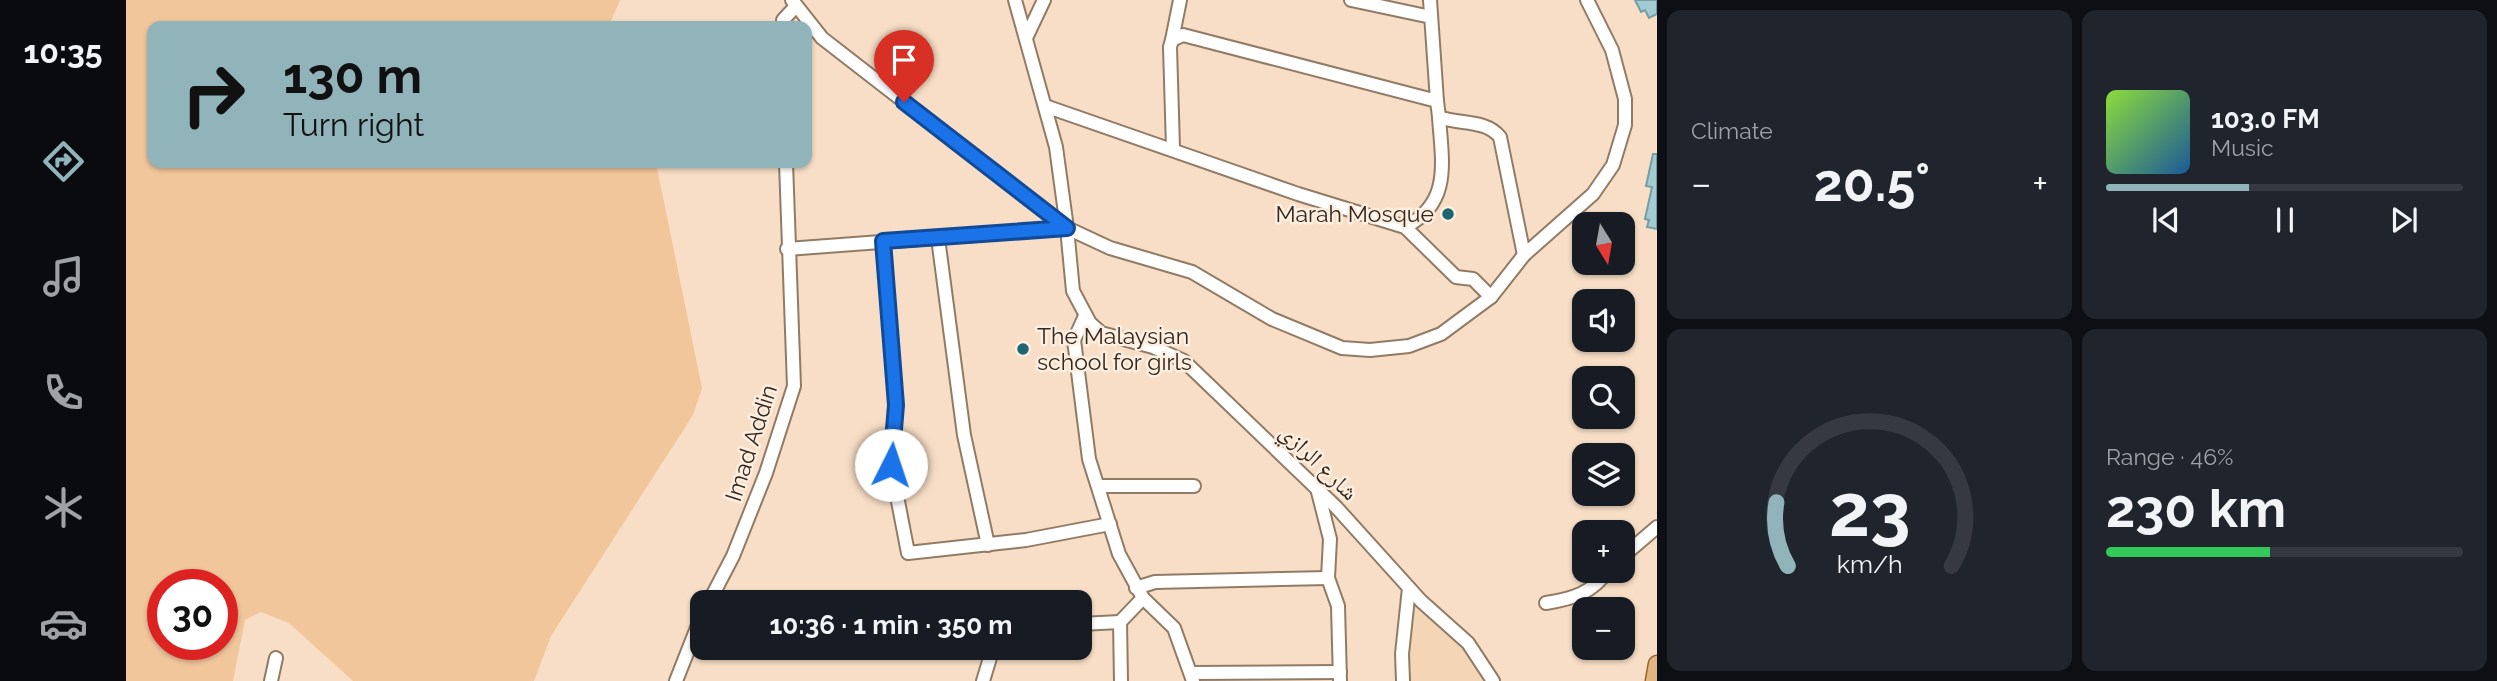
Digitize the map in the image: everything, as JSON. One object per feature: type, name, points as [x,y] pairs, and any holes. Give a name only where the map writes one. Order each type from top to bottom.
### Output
[{"type":"main road","points":[[1654,681],[1657,664]]},
{"type":"street","points":[[1015,0],[1056,147],[1072,285],[1084,316],[1074,340],[1089,459],[1119,554],[1140,593],[1174,628],[1192,677],[1340,676],[1338,607],[1328,578],[1330,539],[1317,488]]},
{"type":"street","points":[[1026,38],[1044,0]]},
{"type":"street","points":[[1172,148],[1172,40],[1180,0]]},
{"type":"street","points":[[1351,0],[1431,18]]},
{"type":"street","points":[[1405,227],[1423,218],[1437,199],[1443,170],[1430,0]]},
{"type":"street","points":[[812,26],[822,38],[1067,228],[1110,248],[1192,272],[1272,319],[1342,348],[1370,350],[1409,345],[1441,334],[1491,297],[1524,255],[1593,194],[1621,148],[1625,99],[1620,74],[1587,0]]},
{"type":"street","points":[[783,21],[794,3],[808,21]]},
{"type":"street","points":[[1172,40],[1186,35],[1437,101]]},
{"type":"street","points":[[1045,106],[1298,194],[1405,227],[1457,277],[1473,279],[1491,297]]},
{"type":"street","points":[[1439,117],[1457,123],[1485,125],[1500,137],[1524,255]]},
{"type":"street","name":"Imad Addin","points":[[715,590],[733,556],[766,472],[794,386],[786,168]]},
{"type":"street","points":[[788,249],[1067,228]]},
{"type":"street","points":[[938,238],[964,435],[988,545]]},
{"type":"street","points":[[883,241],[896,405],[891,465],[908,553],[988,545],[1110,524]]},
{"type":"street","name":"شارع الرازي","points":[[1084,316],[1101,334],[1153,347],[1184,361],[1317,488],[1409,588],[1468,643],[1493,681]]},
{"type":"street","points":[[1098,486],[1194,486]]},
{"type":"street","points":[[1635,546],[1657,527]]},
{"type":"street","points":[[1121,681],[1120,622],[1140,593],[1155,582],[1328,578]]},
{"type":"street","points":[[1546,603],[1580,595],[1600,583]]},
{"type":"street","points":[[1403,681],[1402,654],[1409,588]]},
{"type":"street","points":[[1092,623],[1120,622]]},
{"type":"street","points":[[676,681],[690,645]]},
{"type":"street","points":[[271,681],[276,659]]},
{"type":"street","points":[[983,681],[989,660]]},
{"type":"shaded area","points":[[126,0],[620,0],[611,21],[147,21],[147,168],[657,168],[702,388],[693,415],[551,636],[534,681],[353,681],[289,623],[261,612],[245,620],[238,656],[238,569],[147,569],[147,660],[237,660],[233,681],[126,681]]},
{"type":"shaded area","points":[[1408,587],[1434,614],[1493,681],[1404,681]]},
{"type":"building","points":[[1635,0],[1657,0],[1657,14],[1649,18],[1645,10],[1641,12]]},
{"type":"building","points":[[1653,154],[1657,154],[1657,229],[1647,227],[1649,220],[1645,219],[1652,187],[1646,186]]},
{"type":"place","name":"Marah Mosque","points":[[1448,214]]},
{"type":"place","name":"The Malaysian school for girls","points":[[1023,349]]},
{"type":"route","points":[[891,465],[896,405],[883,241],[1067,228],[904,102]]}]
